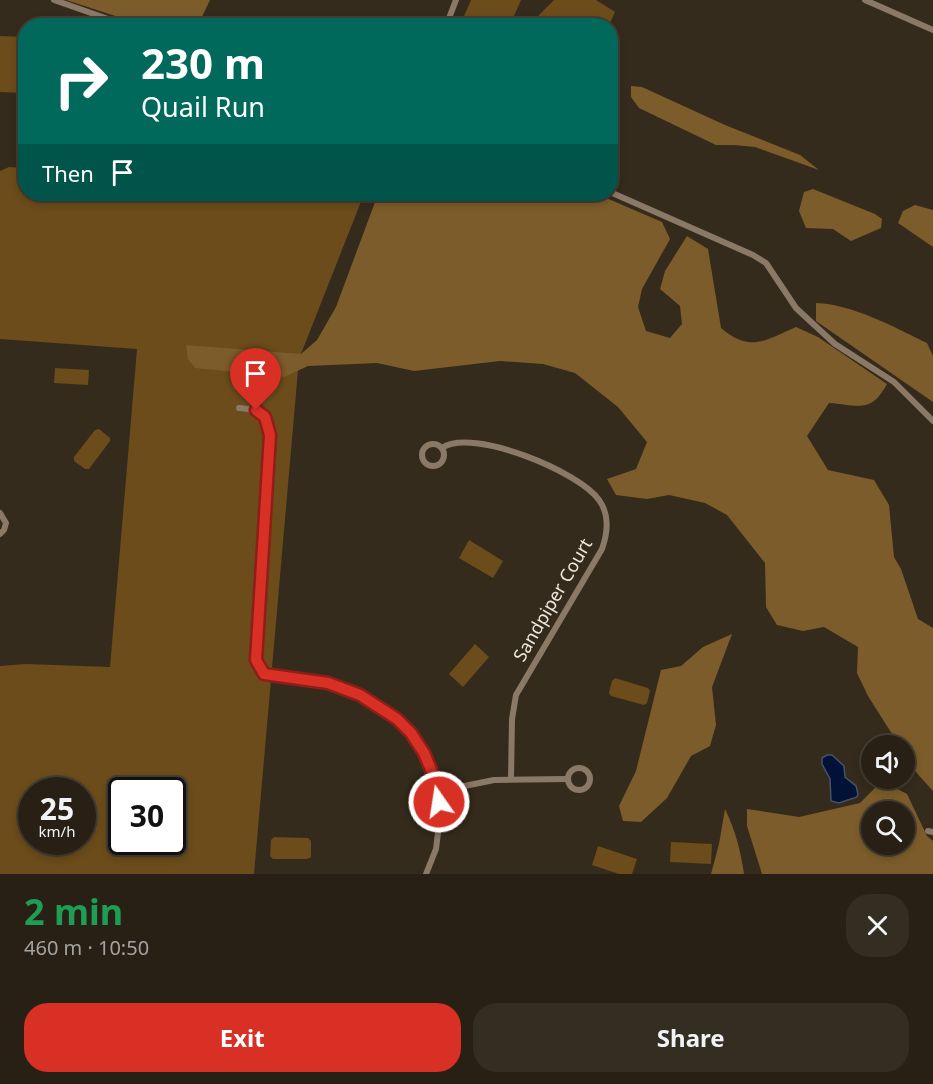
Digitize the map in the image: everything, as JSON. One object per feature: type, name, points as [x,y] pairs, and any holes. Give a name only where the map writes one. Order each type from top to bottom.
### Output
[{"type":"street","points":[[54,0],[105,18]]},
{"type":"street","points":[[449,18],[456,0]]},
{"type":"street","points":[[865,0],[933,30]]},
{"type":"street","points":[[618,196],[766,263],[796,308],[835,344],[894,382],[933,421]]},
{"type":"street","points":[[239,408],[256,410],[265,417],[270,435],[256,660],[264,674],[328,683],[360,695],[397,719],[411,733],[424,753],[440,791],[436,849],[426,874]]},
{"type":"street","name":"Sandpiper Court","points":[[442,448],[449,444],[462,443],[490,446],[507,449],[531,458],[590,489],[600,500],[606,515],[607,536],[602,549],[516,695],[512,719],[511,779]]},
{"type":"street","points":[[0,513],[6,523],[4,531],[0,534]]},
{"type":"street","points":[[440,791],[494,780],[567,779]]},
{"type":"shaded area","points":[[66,0],[210,0],[201,18],[121,18]]},
{"type":"shaded area","points":[[471,0],[521,0],[513,18],[463,18]]},
{"type":"shaded area","points":[[554,0],[596,0],[615,12],[612,18],[538,18]]},
{"type":"shaded area","points":[[0,36],[18,37],[18,93],[0,92]]},
{"type":"shaded area","points":[[631,86],[642,87],[725,125],[800,155],[819,170],[755,147],[716,145],[639,108],[631,97]]},
{"type":"shaded area","points":[[9,167],[18,168],[18,201],[361,201],[299,359],[254,874],[0,874],[0,666],[26,664],[110,667],[137,349],[0,339],[0,171]]},
{"type":"shaded area","points":[[813,189],[875,214],[882,219],[881,228],[851,241],[833,229],[806,228],[799,211],[804,192]]},
{"type":"shaded area","points":[[375,201],[613,201],[662,222],[670,239],[642,289],[638,307],[646,331],[670,338],[682,324],[680,306],[660,289],[665,271],[687,236],[708,249],[721,328],[731,336],[758,342],[796,327],[818,337],[887,384],[875,400],[863,406],[829,403],[807,436],[828,470],[874,480],[889,505],[894,557],[901,569],[918,619],[933,628],[933,791],[915,771],[915,735],[893,735],[868,696],[857,673],[858,647],[824,627],[803,631],[777,625],[766,607],[765,563],[727,515],[705,503],[669,495],[647,499],[616,495],[607,479],[636,469],[647,442],[618,407],[575,373],[543,364],[500,361],[414,371],[377,363],[308,366],[284,377],[195,368],[188,359],[186,345],[301,354],[317,340],[336,307]]},
{"type":"shaded area","points":[[915,205],[933,210],[933,247],[898,223],[903,211]]},
{"type":"shaded area","points":[[816,303],[844,307],[858,312],[927,343],[933,356],[933,402],[816,321]]},
{"type":"shaded area","points":[[55,368],[89,370],[88,385],[54,383]]},
{"type":"shaded area","points":[[99,429],[110,438],[110,441],[89,469],[85,469],[74,461],[74,457],[95,430]]},
{"type":"shaded area","points":[[469,540],[503,561],[493,578],[459,558]]},
{"type":"shaded area","points":[[732,634],[712,687],[716,725],[710,746],[691,756],[667,798],[641,822],[623,821],[619,806],[636,771],[661,670],[681,666],[703,647]]},
{"type":"shaded area","points":[[475,644],[489,657],[463,687],[449,674]]},
{"type":"shaded area","points":[[615,678],[648,688],[650,691],[647,703],[644,705],[611,696],[609,693]]},
{"type":"shaded area","points":[[874,789],[897,789],[907,794],[910,801],[862,801]]},
{"type":"shaded area","points":[[861,802],[861,855],[915,855],[915,811],[927,836],[933,841],[933,874],[762,874],[747,826],[747,809],[799,817]]},
{"type":"shaded area","points":[[725,809],[737,841],[744,874],[711,874]]},
{"type":"shaded area","points":[[274,837],[308,838],[311,841],[311,857],[273,859],[270,856],[271,840]]},
{"type":"shaded area","points":[[671,842],[712,844],[711,864],[670,862]]},
{"type":"shaded area","points":[[598,846],[637,859],[632,874],[619,874],[592,865]]},
{"type":"water","points":[[832,755],[844,766],[845,777],[856,786],[857,797],[839,803],[831,801],[830,779],[822,764],[822,758]]},
{"type":"route","points":[[256,410],[265,417],[270,435],[256,660],[264,674],[328,683],[360,695],[397,719],[411,733],[424,753],[440,791],[439,802]]}]
